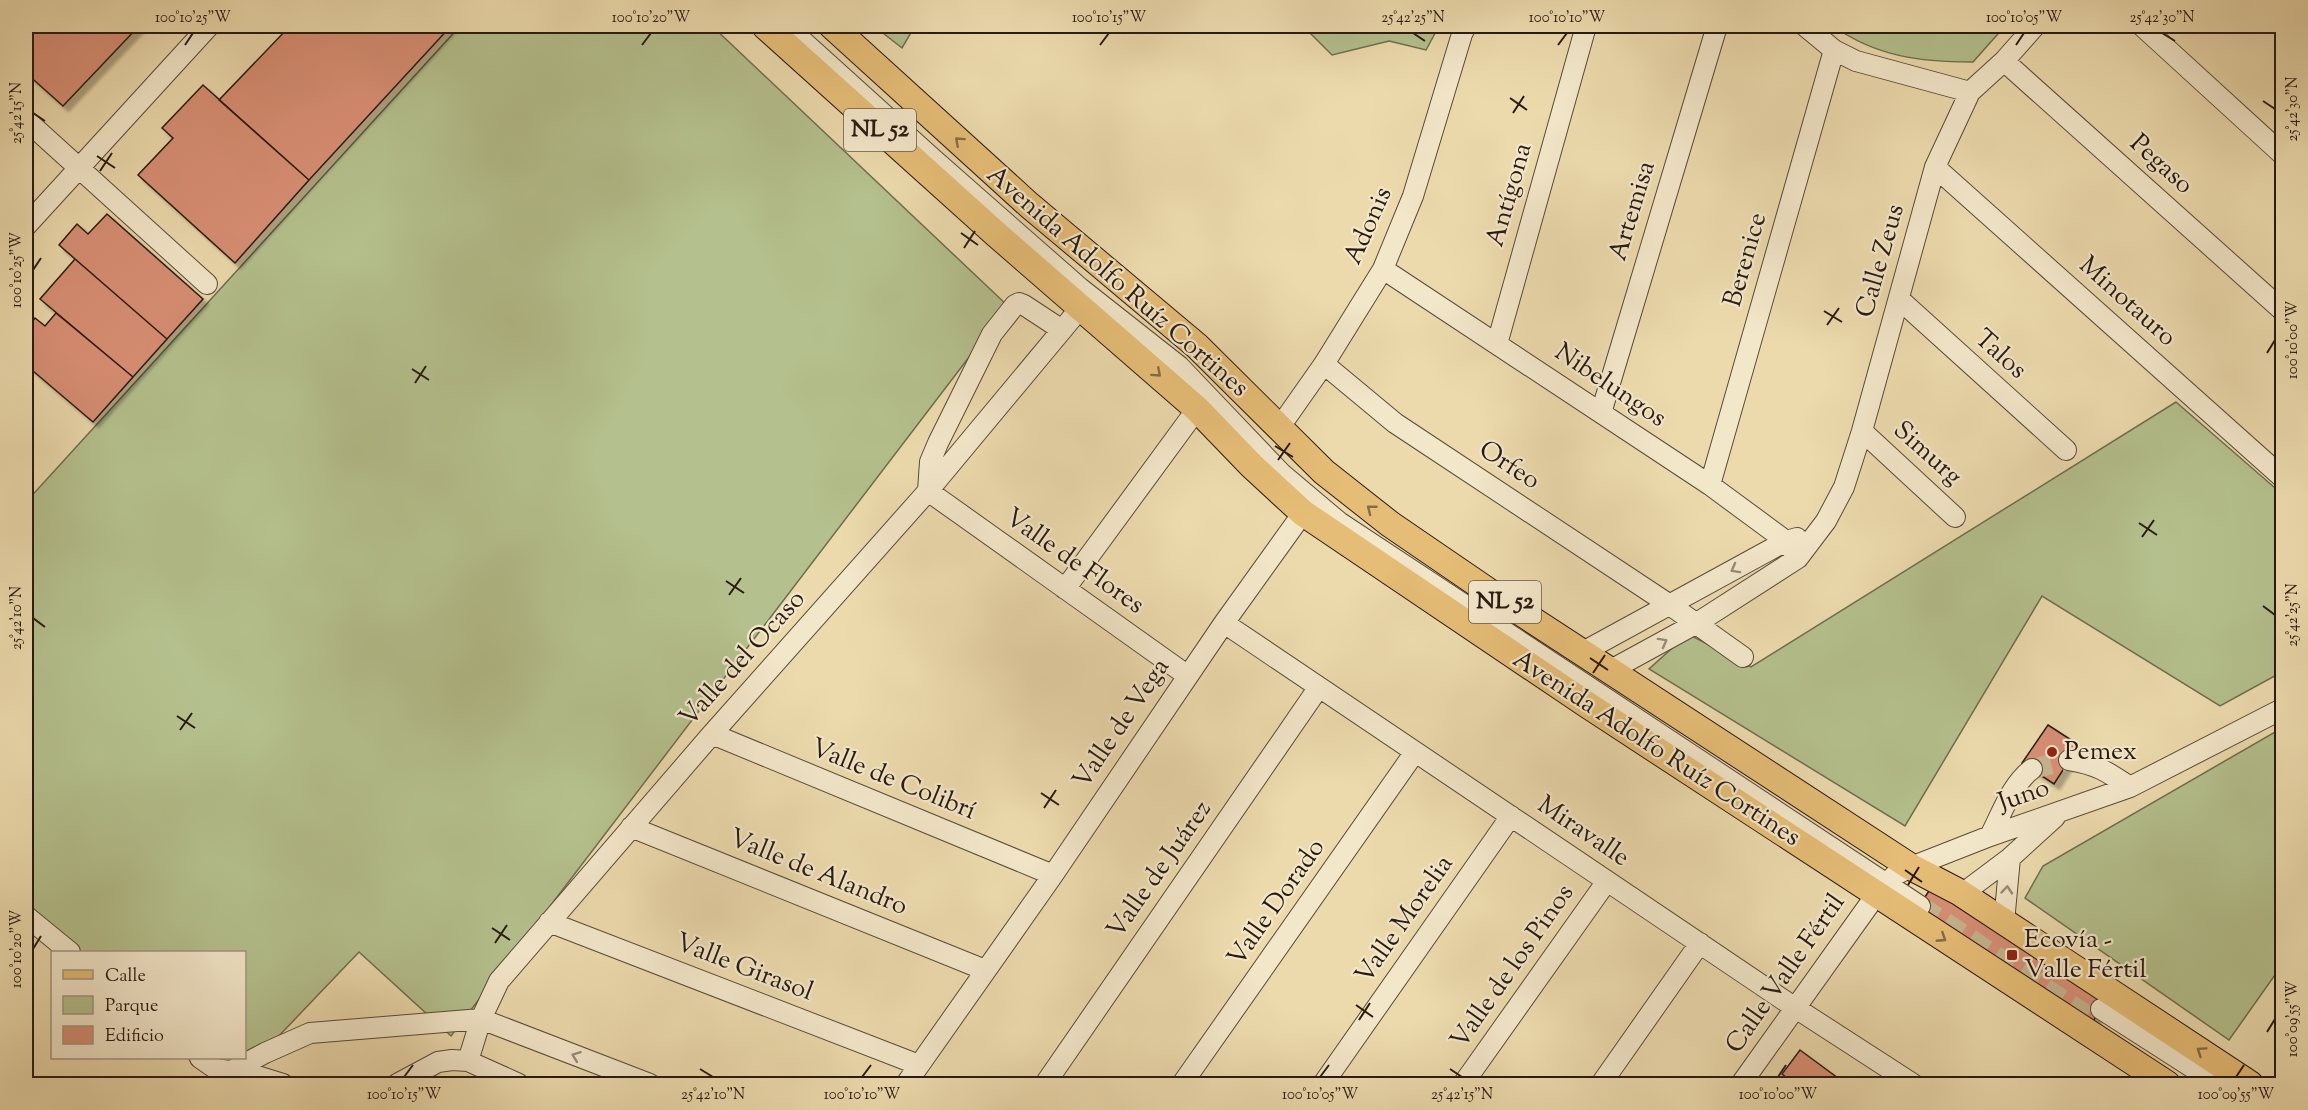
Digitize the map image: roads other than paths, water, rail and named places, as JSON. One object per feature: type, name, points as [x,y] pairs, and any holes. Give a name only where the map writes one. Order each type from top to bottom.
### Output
[{"type":"main road","name":"Avenida Adolfo Ruíz Cortines","points":[[765,26],[996,234],[1082,306],[1197,409],[1252,466],[1303,513],[1596,711],[1892,880],[1962,894],[2250,1084]]},
{"type":"main road","name":"Avenida Adolfo Ruíz Cortines","points":[[832,26],[1029,205],[1197,345],[1324,472],[1390,524],[1611,670],[2158,1082]]},
{"type":"street","points":[[26,226],[78,166],[209,26]]},
{"type":"street","points":[[786,26],[1080,288],[1179,366],[1282,474],[1339,522],[1923,900]]},
{"type":"street","points":[[803,26],[957,166],[1081,273],[1184,357],[1294,470],[1352,519],[1892,880]]},
{"type":"street","name":"Adonis","points":[[1279,428],[1324,364],[1383,269],[1413,196],[1466,26]]},
{"type":"street","name":"Antígona","points":[[1497,344],[1586,26]]},
{"type":"street","name":"Artemisa","points":[[1601,413],[1717,26]]},
{"type":"street","points":[[1805,26],[1834,50],[1856,61],[1970,92]]},
{"type":"street","name":"Calle Zeus","points":[[1611,670],[1697,623],[1798,558],[1817,533],[1844,487],[1862,431],[1935,167],[1970,92],[2004,61],[2035,26]]},
{"type":"street","points":[[2142,26],[2283,154]]},
{"type":"street","name":"Berenice","points":[[1710,485],[1834,50]]},
{"type":"street","name":"Pegaso","points":[[2004,61],[2283,310]]},
{"type":"street","points":[[26,120],[207,284]]},
{"type":"street","name":"Minotauro","points":[[1935,167],[2283,477]]},
{"type":"street","name":"Nibelungos","points":[[1383,269],[1710,485],[1786,541],[1798,558]]},
{"type":"street","name":"Talos","points":[[1899,299],[2066,450]]},
{"type":"street","points":[[928,491],[930,462],[938,443],[992,334],[1015,305],[1019,303],[1024,305],[1062,330]]},
{"type":"street","name":"Valle del Ocaso","points":[[468,1061],[481,1019],[499,981],[712,734],[928,491],[1082,306]]},
{"type":"street","name":"Orfeo","points":[[1324,364],[1395,423],[1670,604],[1743,657]]},
{"type":"street","points":[[1065,589],[1197,409]]},
{"type":"street","name":"Simurg","points":[[1862,431],[1955,517]]},
{"type":"street","name":"Valle de Flores","points":[[928,491],[1188,676]]},
{"type":"street","name":"Valle de Vega","points":[[906,1084],[1053,875],[1224,623],[1303,513]]},
{"type":"street","points":[[1583,652],[1786,541],[1817,533]]},
{"type":"street","name":"Miravalle","points":[[1224,623],[1794,1007],[1913,1084]]},
{"type":"street","name":"Valle de Juárez","points":[[1045,1084],[1319,687]]},
{"type":"street","name":"Juno","points":[[1892,880],[1990,836],[2130,787],[2283,709]]},
{"type":"street","name":"Valle de Colibrí","points":[[712,734],[1053,875]]},
{"type":"street","name":"Valle Dorado","points":[[1182,1084],[1415,752]]},
{"type":"street","points":[[2069,760],[2086,762],[2106,770],[2130,787]]},
{"type":"street","points":[[1990,836],[2010,797],[2025,774],[2032,769]]},
{"type":"street","points":[[1962,894],[2010,858],[2061,811]]},
{"type":"street","name":"Valle Morelia","points":[[1323,1084],[1511,816]]},
{"type":"street","name":"Valle de Alandro","points":[[632,827],[985,970]]},
{"type":"street","points":[[2004,922],[2010,858]]},
{"type":"street","name":"Calle Valle Fértil","points":[[1741,1084],[1794,1007],[1892,880]]},
{"type":"street","name":"Valle de los Pinos","points":[[1463,1084],[1607,881]]},
{"type":"street","points":[[26,916],[69,951]]},
{"type":"street","name":"Valle Girasol","points":[[549,922],[919,1065]]},
{"type":"street","points":[[1601,1084],[1700,943]]},
{"type":"street","points":[[2195,1084],[2098,1014],[2218,1084]]},
{"type":"street","points":[[231,1071],[265,1053],[310,1034],[481,1019],[650,1084]]},
{"type":"street","points":[[201,1059],[216,1069],[254,1075],[283,1084]]},
{"type":"street","points":[[397,1084],[438,1062],[468,1061],[519,1084]]},
{"type":"tunnel","points":[[2032,769],[2069,760]]},
{"type":"tunnel","points":[[1920,906],[2094,1020]]},
{"type":"place","name":"Pemex","points":[[2052,752]]},
{"type":"place","name":"Ecovía - Valle Fértil","points":[[2012,955]]}]
